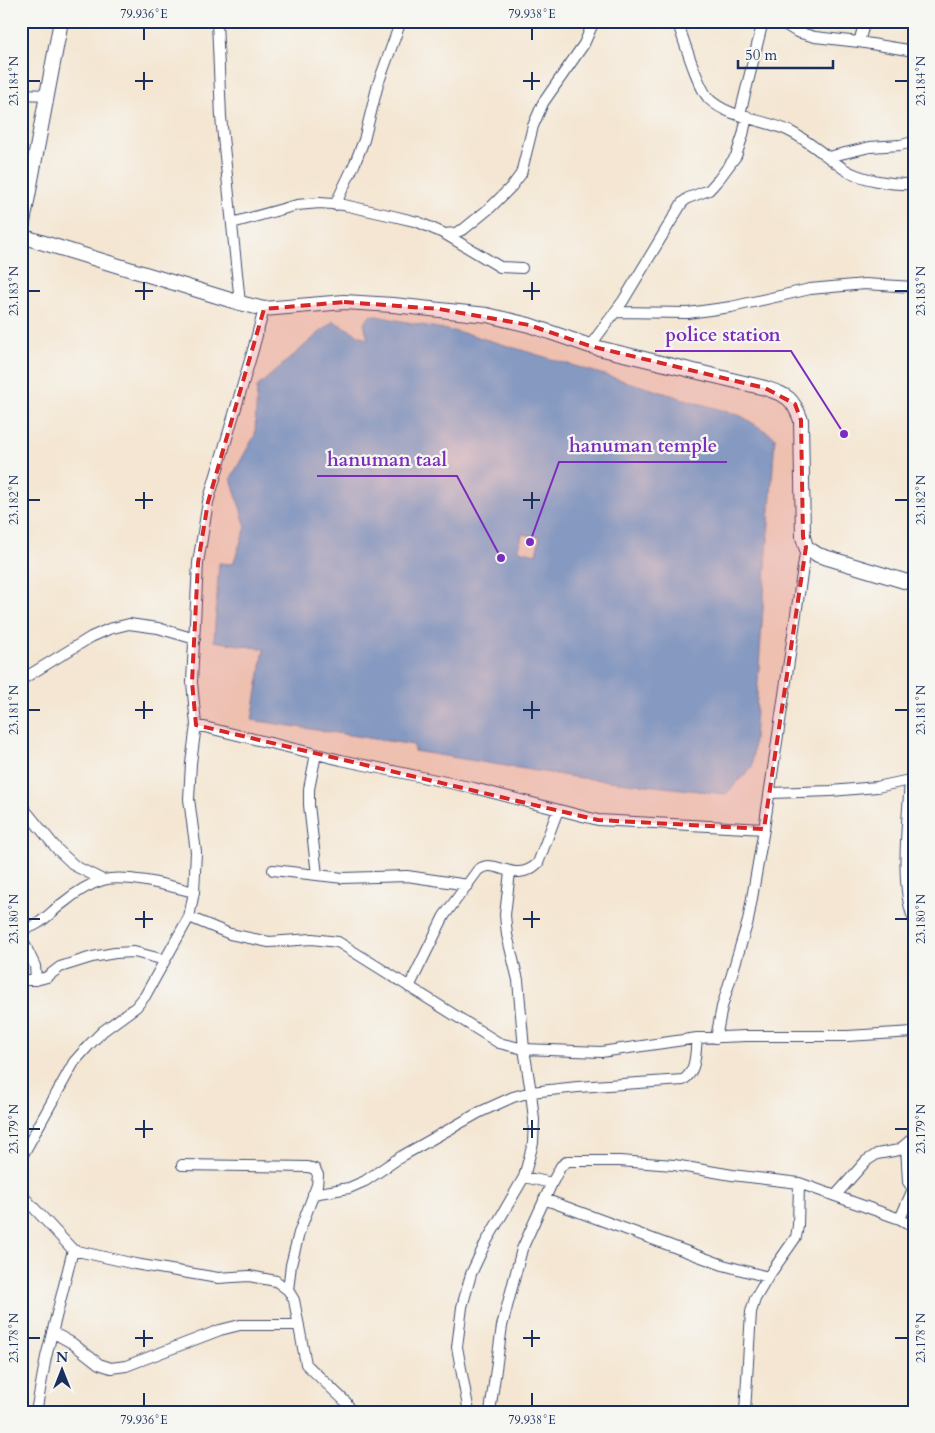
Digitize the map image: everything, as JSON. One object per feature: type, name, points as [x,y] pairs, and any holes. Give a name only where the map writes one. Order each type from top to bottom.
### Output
[{"type":"street","points":[[61,21],[21,234],[264,309],[344,302],[439,309],[487,315],[529,325],[590,346],[765,388],[783,394],[795,404],[801,420],[803,536],[806,547],[770,793],[748,921],[722,1007],[716,1038]]},
{"type":"street","points":[[217,21],[221,118],[240,303]]},
{"type":"street","points":[[335,205],[361,147],[378,84],[401,21]]},
{"type":"street","points":[[445,234],[455,233],[464,228],[491,207],[521,174],[533,126],[542,103],[584,44],[594,21]]},
{"type":"street","points":[[677,21],[701,88],[708,98],[721,109],[788,130],[845,170],[861,177],[902,184],[914,184]]},
{"type":"street","points":[[590,346],[615,312],[682,202],[709,190],[736,156],[743,136],[744,115],[764,21]]},
{"type":"street","points":[[779,21],[797,32],[815,37],[914,51]]},
{"type":"street","points":[[859,42],[865,21]]},
{"type":"street","points":[[21,94],[47,95]]},
{"type":"street","points":[[828,157],[870,147],[914,142]]},
{"type":"street","points":[[232,223],[297,205],[320,203],[335,205],[418,222],[445,234],[500,267],[522,268]]},
{"type":"street","points":[[615,312],[688,313],[731,307],[810,289],[865,284],[914,286]]},
{"type":"street","points":[[21,1158],[74,1062],[103,1031],[136,1007],[145,996],[189,918],[194,892],[196,852],[189,799],[190,764],[196,725],[192,682],[198,563],[208,502],[264,309]]},
{"type":"street","points":[[806,547],[818,555],[914,584]]},
{"type":"street","points":[[21,680],[91,637],[109,629],[128,624],[158,628],[195,639]]},
{"type":"street","points":[[196,725],[316,754],[474,788],[598,820],[764,830]]},
{"type":"street","points":[[316,754],[309,789],[309,805],[317,875]]},
{"type":"street","points":[[770,793],[877,787],[912,779],[905,869],[909,910],[914,920]]},
{"type":"street","points":[[21,805],[57,849],[75,866],[103,880]]},
{"type":"street","points":[[409,987],[444,916],[478,870],[484,865],[491,865],[510,872],[532,870],[538,863],[558,810]]},
{"type":"street","points":[[273,870],[343,878],[408,876],[468,885]]},
{"type":"street","points":[[469,1412],[457,1347],[462,1307],[471,1274],[485,1244],[524,1177],[533,1143],[534,1120],[524,1049],[518,980],[507,935],[505,915],[510,872]]},
{"type":"street","points":[[36,980],[35,966],[23,941],[22,929],[38,924],[63,902],[86,887],[103,880],[118,879],[166,885],[194,892]]},
{"type":"street","points":[[189,918],[230,934],[269,942],[312,939],[338,942],[499,1042],[524,1049],[601,1052],[697,1038],[847,1036],[914,1032]]},
{"type":"street","points":[[21,980],[36,980],[47,977],[60,967],[115,954],[134,952],[165,960]]},
{"type":"street","points":[[313,1194],[342,1190],[366,1181],[402,1156],[480,1112],[513,1097],[531,1092],[578,1087],[683,1080],[690,1076],[694,1066],[697,1038]]},
{"type":"street","points":[[835,1196],[866,1161],[877,1154],[899,1150],[914,1137]]},
{"type":"street","points":[[900,1219],[913,1189],[908,1182],[906,1145]]},
{"type":"street","points":[[490,1412],[502,1326],[522,1249],[552,1183],[562,1166],[568,1161],[619,1161],[674,1165],[732,1175],[799,1182],[900,1219],[914,1227]]},
{"type":"street","points":[[182,1165],[308,1167],[315,1169],[318,1175],[299,1233],[288,1290]]},
{"type":"street","points":[[524,1177],[552,1183]]},
{"type":"street","points":[[745,1412],[751,1312],[755,1299],[768,1277],[796,1237],[799,1182]]},
{"type":"street","points":[[21,1194],[73,1250],[135,1264],[218,1278],[249,1276],[276,1281],[288,1290],[294,1300],[306,1364],[346,1402],[352,1412]]},
{"type":"street","points":[[544,1199],[723,1265],[768,1277]]},
{"type":"street","points":[[36,1412],[52,1332],[73,1250]]},
{"type":"street","points":[[52,1332],[72,1343],[99,1364],[111,1368],[126,1366],[226,1328],[240,1325],[299,1325]]},
{"type":"highlighted area","points":[[344,302],[439,309],[529,325],[590,346],[765,388],[795,404],[801,420],[803,537],[806,547],[764,829],[598,820],[196,725],[192,682],[198,563],[208,502],[264,309]]},
{"type":"water","points":[[371,315],[468,334],[741,416],[775,437],[752,767],[726,794],[574,777],[414,751],[414,745],[252,720],[264,649],[214,641],[219,563],[233,564],[246,527],[231,478],[255,435],[257,387],[333,321],[368,340],[364,323]],"holes":[[[522,534],[540,537],[536,554],[519,550]]]},
{"type":"place","name":"police station","points":[[844,434]]},
{"type":"place","name":"hanuman temple","points":[[530,542]]},
{"type":"place","name":"hanuman taal","points":[[501,558]]}]
